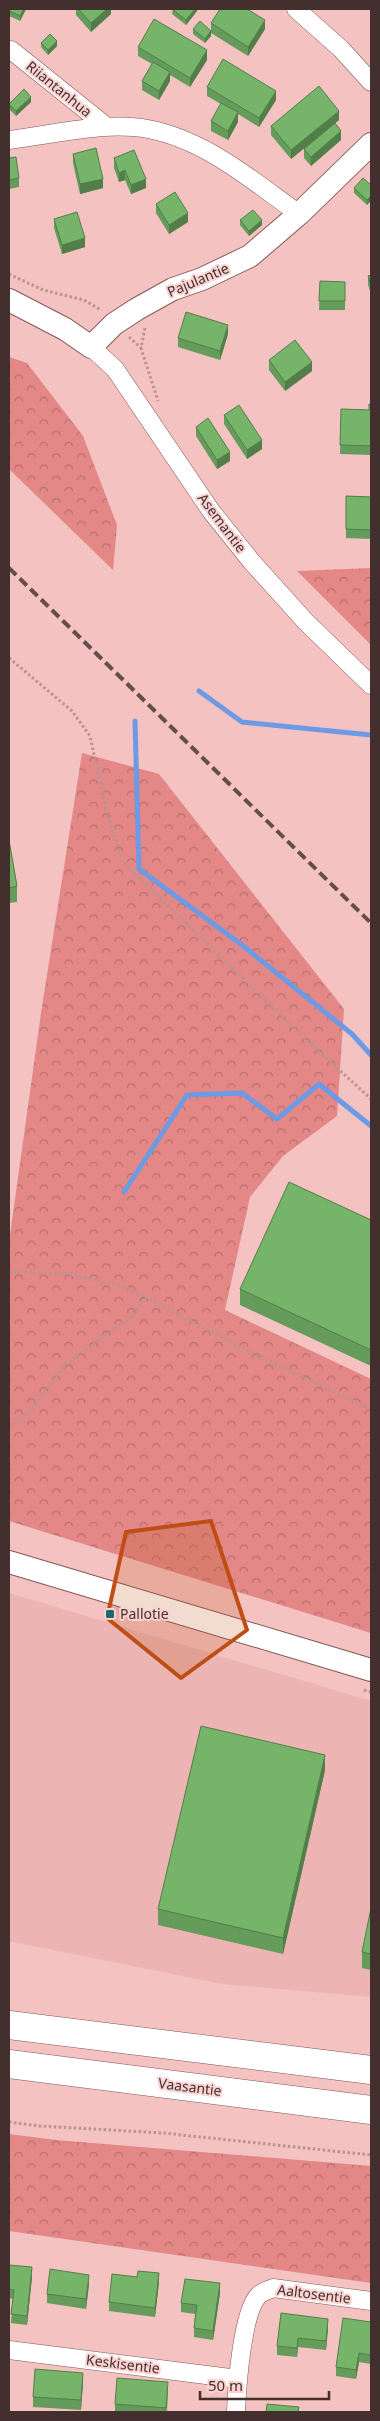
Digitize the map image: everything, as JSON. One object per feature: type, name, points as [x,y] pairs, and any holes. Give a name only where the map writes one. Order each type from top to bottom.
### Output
[{"type":"highway","points":[[9,2025],[371,2070]]},
{"type":"highway","name":"Vaasantie","points":[[9,2064],[371,2110]]},
{"type":"street","points":[[296,9],[341,49],[371,82]]},
{"type":"street","name":"Riiantanhua","points":[[11,50],[107,127]]},
{"type":"street","points":[[9,140],[107,127],[147,129],[172,135],[198,146],[238,169],[299,214]]},
{"type":"street","name":"Pajulantie","points":[[91,348],[114,324],[173,289],[202,279],[250,256],[299,214],[371,144]]},
{"type":"street","points":[[9,300],[65,329],[91,348]]},
{"type":"street","name":"Asemantie","points":[[91,348],[115,369],[211,512],[251,561],[306,622],[371,685]]},
{"type":"street","points":[[9,1562],[371,1670]]},
{"type":"street","name":"Aaltosentie","points":[[236,2412],[238,2379],[249,2311],[259,2295],[273,2288],[371,2301]]},
{"type":"street","name":"Keskisentie","points":[[9,2350],[238,2379]]},
{"type":"path","points":[[9,274],[43,290],[84,300],[98,308],[141,348],[162,410]]},
{"type":"path","points":[[9,658],[72,711],[90,736],[106,814],[122,862],[310,1044],[371,1099]]},
{"type":"path","points":[[9,1272],[70,1274],[127,1288],[256,1355],[371,1409]]},
{"type":"path","points":[[9,1428],[33,1408],[65,1365],[132,1316],[146,1298]]},
{"type":"path","points":[[9,2122],[163,2134],[371,2155]]},
{"type":"highlighted area","points":[[211,1521],[247,1630],[181,1678],[107,1618],[126,1532]]},
{"type":"shaded area","points":[[9,1593],[371,1701],[371,1997],[222,1984],[9,1941]]},
{"type":"green space","points":[[9,357],[27,363],[83,436],[117,525],[113,570],[9,469]]},
{"type":"green space","points":[[371,568],[371,645],[297,571]]},
{"type":"green space","points":[[82,753],[159,774],[344,1009],[337,1116],[283,1156],[250,1197],[225,1310],[371,1379],[371,1633],[9,1521],[9,1242],[41,1013]]},
{"type":"green space","points":[[9,2134],[56,2140],[371,2166],[371,2283],[9,2231]]},
{"type":"building","points":[[9,9],[24,9],[20,16],[9,11]]},
{"type":"building","points":[[78,9],[107,9],[91,23]]},
{"type":"building","points":[[172,9],[195,9],[186,20]]},
{"type":"building","points":[[220,9],[247,9],[265,20],[248,47],[211,23]]},
{"type":"building","points":[[154,19],[207,50],[190,78],[138,47]]},
{"type":"building","points":[[200,21],[211,31],[205,39],[193,29]]},
{"type":"building","points":[[50,34],[57,41],[48,50],[41,43]]},
{"type":"building","points":[[223,59],[276,91],[259,118],[207,87]]},
{"type":"building","points":[[153,62],[170,72],[159,91],[142,81]]},
{"type":"building","points":[[319,86],[339,111],[291,150],[271,126]]},
{"type":"building","points":[[24,89],[31,97],[16,111],[9,104]]},
{"type":"building","points":[[221,103],[238,112],[228,131],[211,121]]},
{"type":"building","points":[[335,123],[341,131],[311,157],[304,149]]},
{"type":"building","points":[[96,148],[103,179],[80,184],[73,154]]},
{"type":"building","points":[[134,150],[146,179],[131,185],[125,170],[119,173],[114,158]]},
{"type":"building","points":[[16,157],[19,178],[9,180],[9,158]]},
{"type":"building","points":[[363,178],[371,185],[371,196],[367,200],[354,188]]},
{"type":"building","points":[[175,192],[188,213],[169,225],[156,204]]},
{"type":"building","points":[[253,210],[262,220],[249,231],[240,220]]},
{"type":"building","points":[[77,212],[85,238],[62,245],[54,219]]},
{"type":"building","points":[[320,281],[345,282],[345,301],[319,301]]},
{"type":"building","points":[[186,312],[228,325],[220,351],[178,338]]},
{"type":"building","points":[[295,340],[312,362],[285,382],[269,360]]},
{"type":"building","points":[[369,404],[371,404],[371,446],[340,445],[341,409],[369,410]]},
{"type":"building","points":[[239,405],[262,440],[247,450],[224,415]]},
{"type":"building","points":[[208,418],[230,452],[217,460],[196,427]]},
{"type":"building","points":[[346,496],[371,497],[371,530],[346,529]]},
{"type":"building","points":[[9,840],[17,886],[9,888]]},
{"type":"building","points":[[289,1182],[371,1220],[371,1350],[240,1289]]},
{"type":"building","points":[[201,1726],[325,1755],[283,1938],[158,1909]]},
{"type":"building","points":[[371,1908],[371,1954],[362,1952]]},
{"type":"building","points":[[9,2265],[32,2267],[27,2316],[11,2314],[14,2290],[9,2289]]},
{"type":"building","points":[[50,2269],[89,2275],[86,2299],[47,2294]]},
{"type":"building","points":[[138,2271],[159,2273],[155,2308],[109,2302],[112,2274],[137,2277]]},
{"type":"building","points":[[185,2279],[220,2283],[213,2331],[194,2328],[197,2305],[181,2303]]},
{"type":"building","points":[[281,2313],[328,2319],[326,2341],[298,2338],[297,2348],[277,2346]]},
{"type":"building","points":[[343,2318],[371,2322],[371,2355],[359,2353],[356,2370],[336,2367]]},
{"type":"building","points":[[35,2369],[83,2373],[81,2400],[33,2397]]},
{"type":"building","points":[[117,2378],[168,2382],[166,2408],[115,2404]]},
{"type":"building","points":[[267,2404],[299,2407],[298,2412],[266,2412]]},
{"type":"waterway","points":[[199,691],[242,722],[371,735]]},
{"type":"waterway","points":[[135,721],[139,869],[242,945],[352,1034],[371,1055]]},
{"type":"waterway","points":[[124,1192],[187,1095],[242,1093],[277,1119],[319,1084],[371,1126]]},
{"type":"railway","points":[[9,568],[371,923]]},
{"type":"place","name":"Pallotie","points":[[110,1614]]}]
